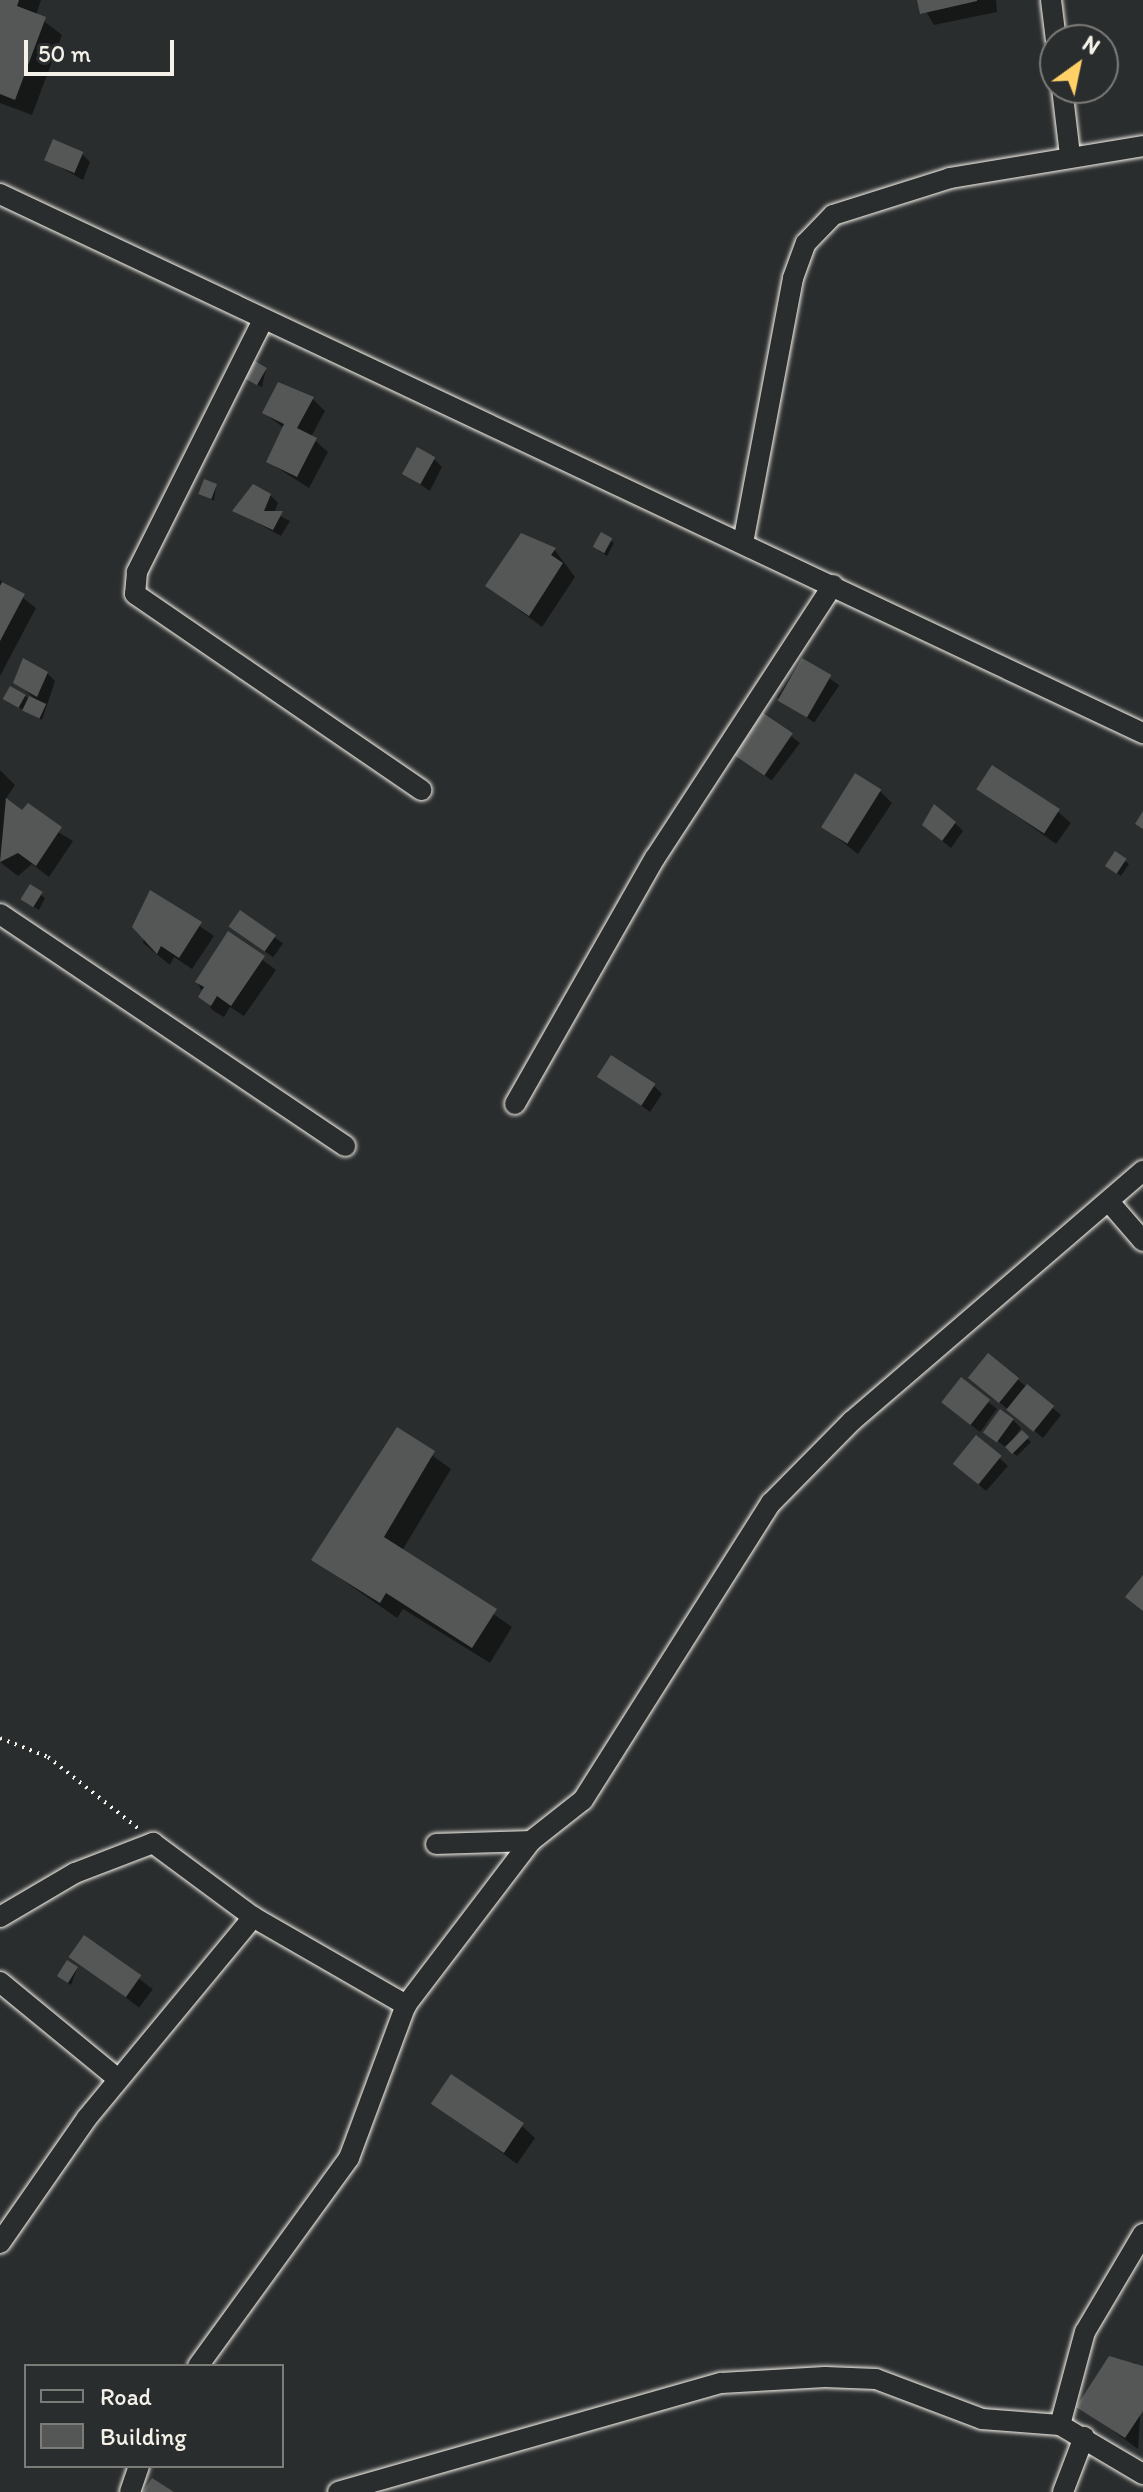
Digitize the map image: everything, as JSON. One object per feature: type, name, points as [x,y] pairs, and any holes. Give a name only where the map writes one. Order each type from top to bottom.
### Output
[{"type":"street","points":[[1051,0],[1054,24]]},
{"type":"street","points":[[1064,104],[1070,155]]},
{"type":"street","points":[[743,543],[806,243],[833,215],[950,178],[1070,155],[1143,146]]},
{"type":"street","points":[[0,194],[1143,733]]},
{"type":"street","points":[[263,320],[137,572],[135,594],[421,790]]},
{"type":"street","points":[[515,1104],[655,858],[833,585]]},
{"type":"street","points":[[0,914],[345,1146]]},
{"type":"street","points":[[199,2364],[349,2158],[406,2005],[531,1841],[583,1800],[771,1503],[852,1421],[1111,1204],[1143,1171]]},
{"type":"street","points":[[1111,1204],[1143,1241]]},
{"type":"street","points":[[436,1844],[531,1841]]},
{"type":"street","points":[[0,1917],[75,1873],[153,1843],[253,1917],[406,2005]]},
{"type":"street","points":[[0,2243],[118,2079],[253,1917]]},
{"type":"street","points":[[0,1982],[118,2079]]},
{"type":"street","points":[[1060,2425],[1085,2332],[1143,2234]]},
{"type":"street","points":[[338,2492],[747,2381],[876,2379],[982,2419],[1060,2425],[1143,2474]]},
{"type":"street","points":[[1063,2492],[1084,2437]]},
{"type":"street","points":[[130,2492],[138,2468]]},
{"type":"path","points":[[0,1738],[48,1757],[116,1805],[153,1843]]},
{"type":"building","points":[[0,0],[19,0],[17,6],[46,17],[15,100],[0,94]]},
{"type":"building","points":[[917,0],[977,0],[977,1],[920,14]]},
{"type":"building","points":[[53,139],[83,152],[74,173],[44,160]]},
{"type":"building","points":[[253,360],[267,368],[257,385],[243,377]]},
{"type":"building","points":[[278,382],[314,397],[297,428],[317,438],[297,477],[266,462],[284,424],[262,413]]},
{"type":"building","points":[[417,447],[435,457],[420,484],[402,474]]},
{"type":"building","points":[[204,479],[217,484],[211,499],[198,494]]},
{"type":"building","points":[[253,484],[271,494],[264,511],[283,511],[273,530],[232,511]]},
{"type":"building","points":[[601,532],[612,538],[604,553],[593,547]]},
{"type":"building","points":[[521,533],[556,548],[551,555],[563,563],[529,616],[485,586]]},
{"type":"building","points":[[2,582],[25,594],[0,641],[0,586]]},
{"type":"building","points":[[23,658],[48,672],[37,697],[13,683]]},
{"type":"building","points":[[802,658],[831,675],[807,717],[778,700]]},
{"type":"building","points":[[10,686],[26,695],[18,708],[3,699]]},
{"type":"building","points":[[29,696],[46,704],[39,719],[22,711]]},
{"type":"building","points":[[763,713],[793,733],[764,775],[734,755]]},
{"type":"building","points":[[992,765],[1060,809],[1044,833],[976,789]]},
{"type":"building","points":[[855,773],[881,789],[847,844],[821,827]]},
{"type":"building","points":[[6,798],[22,810],[28,803],[62,827],[36,866],[18,853],[0,862]]},
{"type":"building","points":[[934,804],[956,822],[942,841],[922,825]]},
{"type":"building","points":[[1143,811],[1143,829],[1135,824]]},
{"type":"building","points":[[1115,851],[1127,859],[1117,874],[1105,866]]},
{"type":"building","points":[[30,884],[43,892],[33,907],[20,899]]},
{"type":"building","points":[[150,890],[202,922],[179,958],[161,946],[157,954],[132,927]]},
{"type":"building","points":[[240,910],[276,935],[265,952],[229,926]]},
{"type":"building","points":[[228,931],[265,956],[231,1006],[217,996],[211,1006],[198,997],[204,987],[195,982]]},
{"type":"building","points":[[611,1055],[655,1084],[641,1106],[597,1077]]},
{"type":"building","points":[[988,1353],[1019,1378],[999,1403],[968,1378]]},
{"type":"building","points":[[961,1377],[990,1400],[970,1425],[941,1402]]},
{"type":"building","points":[[1027,1384],[1054,1406],[1033,1432],[1006,1410]]},
{"type":"building","points":[[1000,1409],[1014,1419],[997,1442],[983,1432]]},
{"type":"building","points":[[397,1427],[435,1451],[384,1537],[497,1609],[472,1648],[386,1593],[380,1603],[311,1560]]},
{"type":"building","points":[[1022,1430],[1029,1437],[1012,1454],[1005,1447]]},
{"type":"building","points":[[976,1435],[1002,1456],[978,1485],[953,1464]]},
{"type":"building","points":[[1143,1575],[1143,1611],[1125,1597]]},
{"type":"building","points":[[84,1935],[141,1975],[126,1997],[69,1957]]},
{"type":"building","points":[[67,1960],[78,1967],[68,1983],[57,1976]]},
{"type":"building","points":[[451,2074],[524,2123],[504,2153],[431,2104]]},
{"type":"building","points":[[1109,2356],[1143,2366],[1143,2411],[1125,2438],[1076,2407]]},
{"type":"building","points":[[152,2478],[174,2492],[143,2492]]}]
